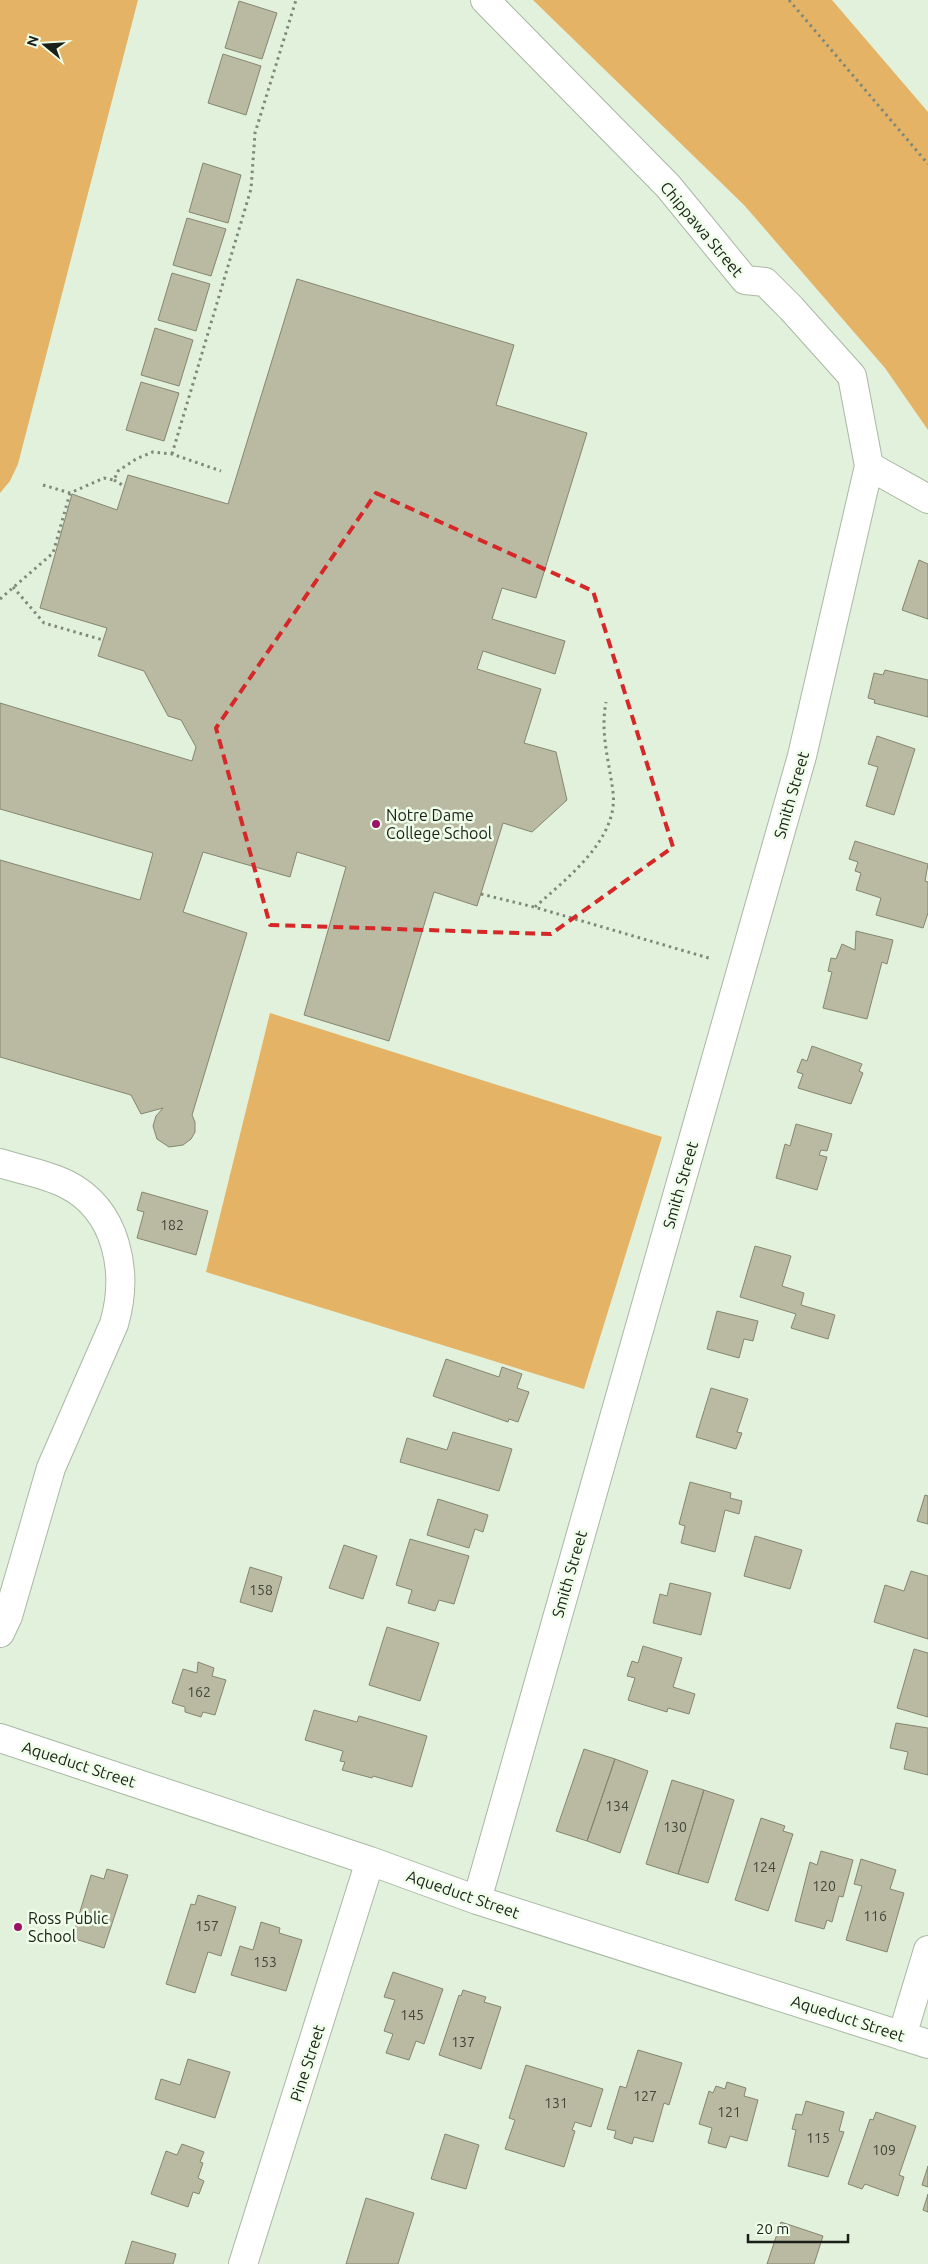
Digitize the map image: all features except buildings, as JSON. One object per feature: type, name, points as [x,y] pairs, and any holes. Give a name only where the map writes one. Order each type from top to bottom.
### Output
[{"type":"street","name":"Chippawa Street","points":[[485,0],[668,186],[744,280],[765,282],[852,376],[868,466]]},
{"type":"street","points":[[868,466],[928,499]]},
{"type":"street","name":"Smith Street","points":[[477,1900],[802,756],[868,466]]},
{"type":"street","points":[[0,1163],[64,1183],[86,1197],[106,1222],[114,1240],[119,1259],[121,1281],[119,1306],[114,1324],[51,1468],[8,1616],[0,1633]]},
{"type":"street","name":"Aqueduct Street","points":[[0,1738],[370,1861],[477,1900],[928,2044]]},
{"type":"street","name":"Pine Street","points":[[243,2264],[370,1861]]},
{"type":"street","points":[[902,2036],[928,1950]]},
{"type":"path","points":[[172,454],[251,189],[256,133],[296,0]]},
{"type":"path","points":[[788,0],[928,164]]},
{"type":"path","points":[[114,480],[118,471],[136,459],[152,452],[172,454],[221,471]]},
{"type":"path","points":[[43,485],[70,492],[104,478],[114,480],[124,486]]},
{"type":"path","points":[[0,599],[53,553],[70,492]]},
{"type":"path","points":[[13,586],[44,623],[103,640]]},
{"type":"path","points":[[534,908],[590,854],[598,843],[610,818],[613,794],[602,732],[606,702]]},
{"type":"path","points":[[481,894],[742,967]]},
{"type":"highlighted area","points":[[376,493],[593,591],[673,847],[551,934],[270,925],[216,728]]},
{"type":"shaded area","points":[[0,0],[138,0],[18,464],[10,481],[0,493]]},
{"type":"shaded area","points":[[533,0],[832,0],[928,112],[928,430],[885,368],[744,205]]},
{"type":"shaded area","points":[[270,1013],[662,1137],[584,1389],[206,1272]]},
{"type":"place","name":"Notre Dame College School","points":[[376,824]]},
{"type":"place","name":"Ross Public School","points":[[18,1927]]}]
